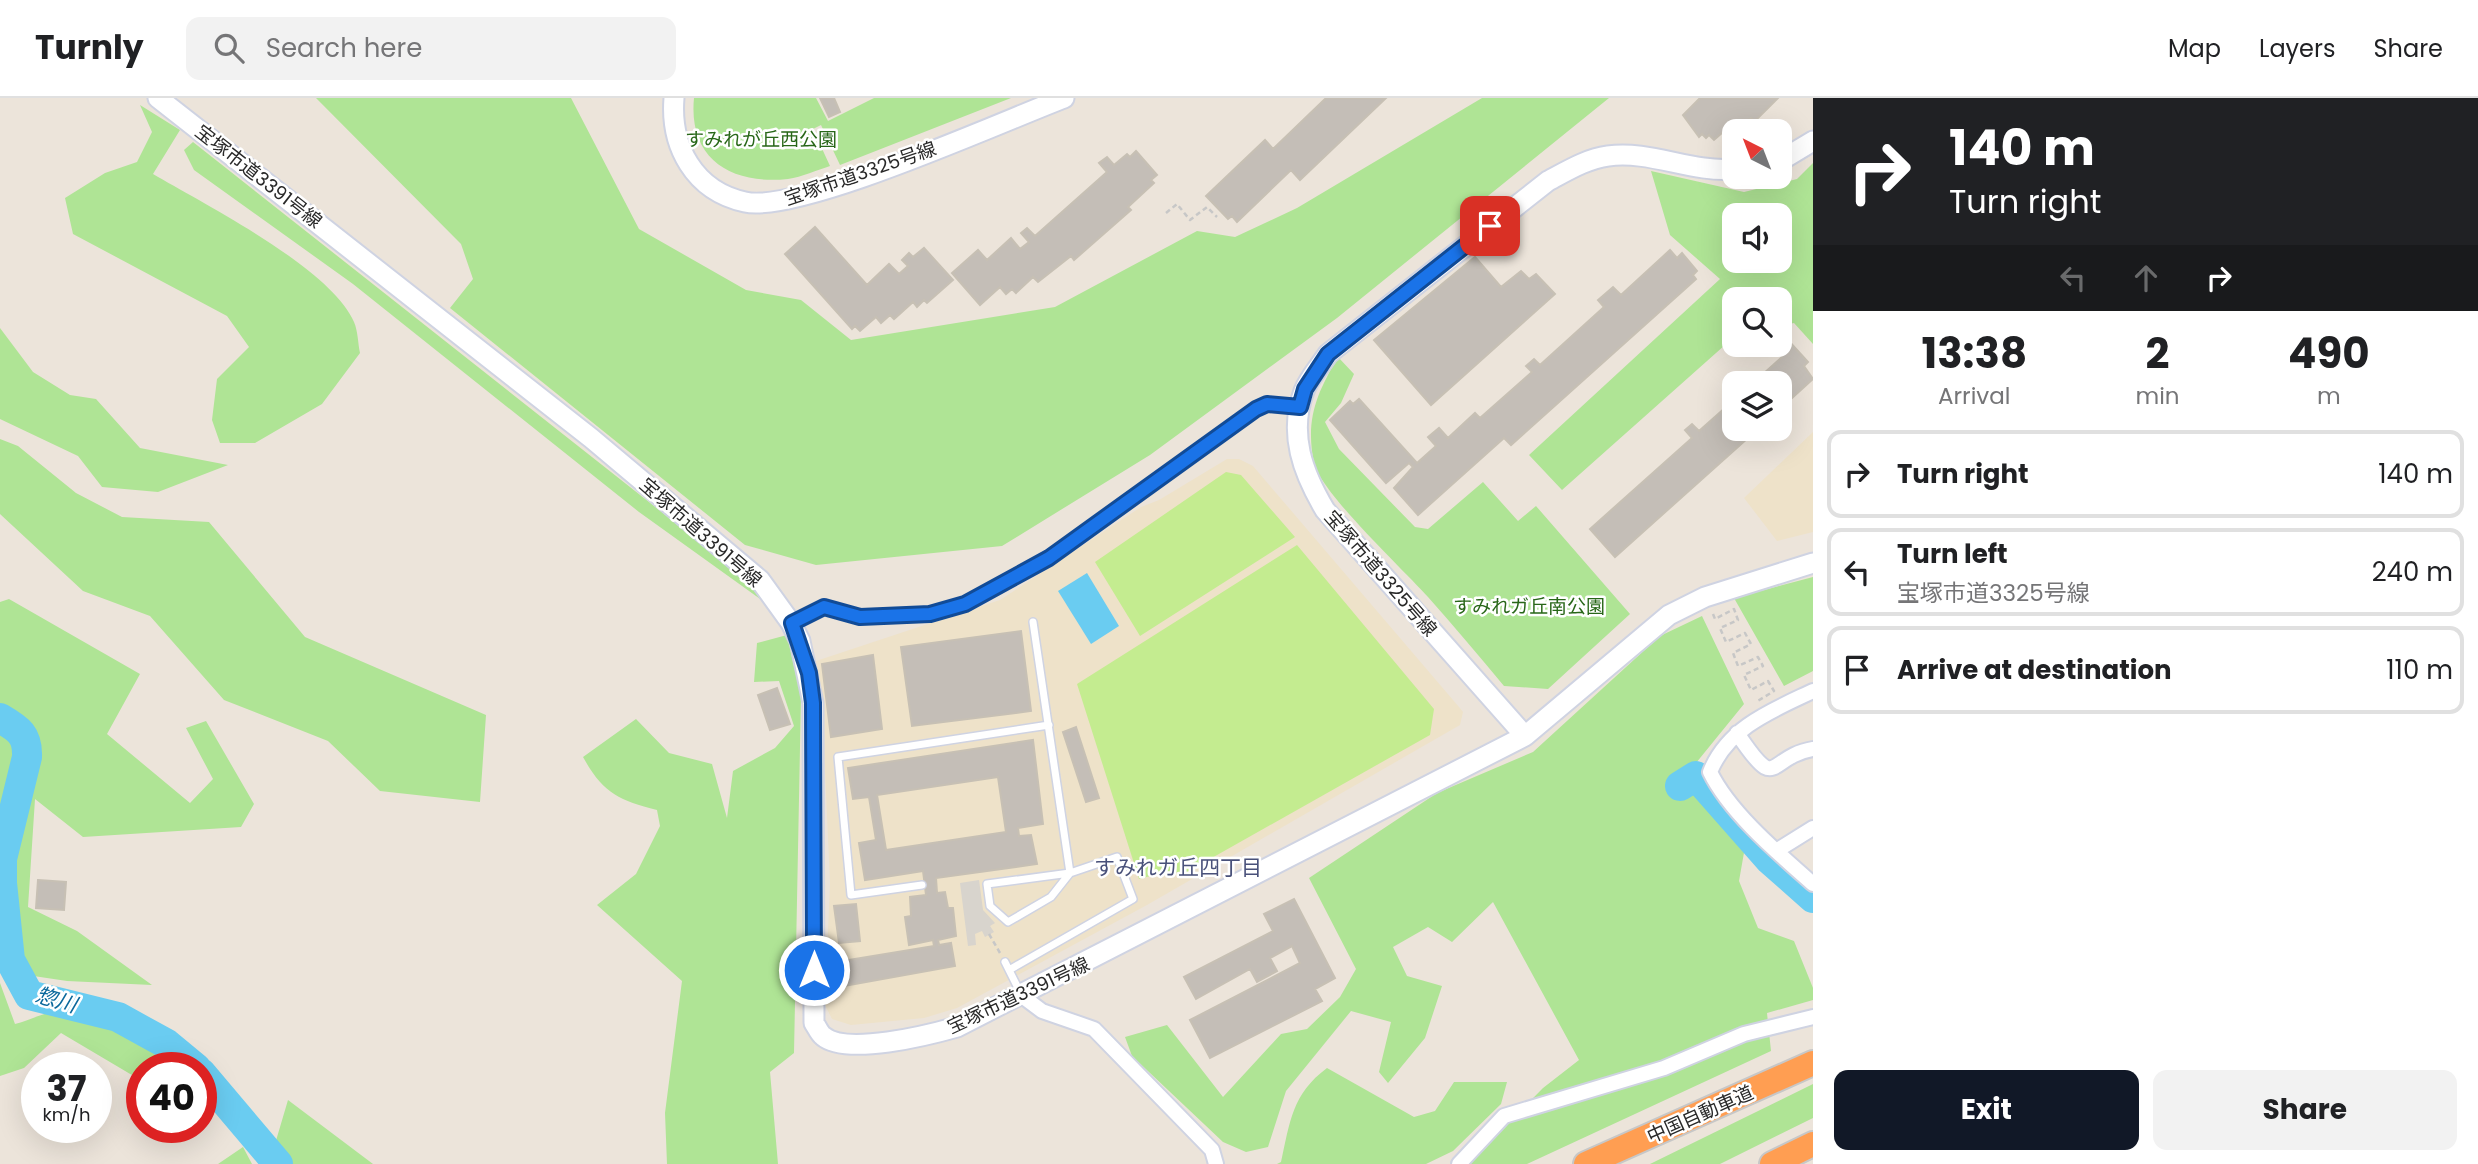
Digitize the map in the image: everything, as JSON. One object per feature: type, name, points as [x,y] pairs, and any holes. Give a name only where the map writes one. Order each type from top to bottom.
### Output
[{"type":"highway","name":"中国自動車道","points":[[1586,1164],[1813,1063]]},
{"type":"highway","points":[[1772,1164],[1813,1144]]},
{"type":"street","name":"宝塚市道3391号線","points":[[158,98],[591,438],[760,580],[792,623],[809,673],[813,703],[814,1023],[821,1035],[846,1044],[923,1036],[957,1027],[1525,736]]},
{"type":"street","name":"宝塚市道3325号線","points":[[674,98],[674,132],[688,166],[712,188],[745,202],[782,202],[867,175],[1064,98]]},
{"type":"street","points":[[1792,154],[1813,141]]},
{"type":"street","name":"宝塚市道3325号線","points":[[1525,736],[1325,510],[1302,467],[1297,428],[1305,389],[1328,354],[1548,181],[1587,161],[1611,155],[1709,170],[1722,169]]},
{"type":"street","points":[[1525,736],[1669,615],[1705,597],[1774,573],[1813,563]]},
{"type":"street","points":[[1813,691],[1763,715],[1737,733],[1715,759],[1710,772],[1718,788],[1776,851],[1813,884]]},
{"type":"street","points":[[1737,733],[1757,762],[1768,768],[1777,768],[1813,749]]},
{"type":"street","points":[[1776,851],[1813,828]]},
{"type":"street","points":[[1022,996],[1042,1011],[1094,1030],[1212,1150],[1216,1164]]},
{"type":"street","points":[[1459,1164],[1504,1116],[1664,1068],[1744,1034],[1813,1017]]},
{"type":"lane","points":[[792,623],[824,607],[860,617],[930,614],[965,604],[1049,558],[1256,409],[1267,404],[1300,407]]},
{"type":"lane","points":[[1022,996],[1007,966],[1133,899],[1117,858],[1070,873],[987,884],[990,906],[1008,922],[1051,897],[1070,873],[1033,622]]},
{"type":"lane","points":[[922,885],[851,895],[838,757],[1049,725]]},
{"type":"path","points":[[1166,213],[1177,205],[1190,220],[1207,206],[1217,217]]},
{"type":"path","points":[[1715,619],[1734,609],[1738,620],[1720,628],[1726,642],[1745,633],[1751,644],[1732,653],[1738,666],[1758,657],[1762,666],[1744,676],[1751,690],[1768,681],[1774,691],[1756,700]]},
{"type":"path","points":[[989,934],[1007,966]]},
{"type":"shaded area","points":[[1813,432],[1813,532],[1777,541],[1744,498]]},
{"type":"shaded area","points":[[1227,459],[1239,459],[1253,466],[1463,712],[1460,725],[1147,905],[957,1008],[924,1018],[851,1025],[832,1019],[825,1005],[830,883],[825,770],[816,661],[1000,600],[1141,507],[1159,500]]},
{"type":"shaded area","points":[[979,880],[983,910],[995,923],[990,926],[994,932],[985,937],[982,931],[975,934],[976,945],[968,946],[960,883]]},
{"type":"green space","points":[[316,98],[571,98],[639,229],[746,290],[801,300],[851,340],[1055,307],[1197,231],[1235,237],[1297,208],[1482,98],[1609,98],[1337,318],[1150,455],[1002,546],[816,565],[745,545],[450,308],[473,279],[461,244]]},
{"type":"green space","name":"すみれが丘西公園","points":[[694,98],[816,98],[828,121],[874,98],[1011,98],[840,165],[821,125],[813,129],[830,166],[793,178],[767,180],[732,172],[717,164],[706,152],[698,137],[694,119]]},
{"type":"green space","points":[[140,105],[180,130],[153,174],[294,259],[341,301],[354,322],[360,353],[322,404],[255,443],[220,443],[212,420],[217,379],[249,347],[227,316],[73,234],[65,198],[105,173],[137,162],[152,132]]},
{"type":"green space","points":[[193,142],[744,577],[770,606],[639,512],[353,284],[194,170],[184,150]]},
{"type":"green space","points":[[1813,163],[1813,344],[1792,323],[1792,287],[1722,287],[1722,348],[1562,490],[1529,455],[1720,279],[1670,235],[1651,171],[1744,192],[1756,189],[1792,189],[1792,180],[1797,179]]},
{"type":"green space","points":[[0,328],[33,372],[70,395],[96,399],[140,448],[228,465],[158,492],[102,487],[78,456],[0,419]]},
{"type":"green space","name":"すみれガ丘南公園","points":[[1338,357],[1354,374],[1341,403],[1325,422],[1339,449],[1415,527],[1428,529],[1483,482],[1518,521],[1536,506],[1630,614],[1548,689],[1504,686],[1428,597],[1331,493],[1320,476],[1314,463],[1312,420],[1319,395]]},
{"type":"green space","points":[[0,439],[18,446],[76,493],[122,517],[209,522],[305,637],[486,715],[480,802],[380,791],[328,741],[224,700],[150,616],[83,591],[0,514]]},
{"type":"green space","points":[[1226,472],[1241,475],[1295,537],[1140,636],[1095,562]]},
{"type":"green space","points":[[1297,545],[1434,709],[1430,735],[1187,872],[1162,873],[1139,879],[1077,684]]},
{"type":"green space","points":[[1813,577],[1813,671],[1784,686],[1734,598]]},
{"type":"green space","points":[[9,599],[140,674],[107,734],[190,803],[213,779],[186,728],[206,721],[254,804],[241,827],[83,837],[35,799],[28,907],[77,931],[152,985],[67,981],[0,971],[0,602]]},
{"type":"green space","points":[[1702,616],[1744,704],[1696,763],[1701,795],[1745,847],[1739,881],[1758,928],[1794,941],[1813,988],[1813,1000],[1767,1013],[1771,1051],[1527,1164],[1468,1164],[1543,1088],[1579,1060],[1493,902],[1452,942],[1428,927],[1393,947],[1407,976],[1442,986],[1425,1038],[1388,1083],[1379,1072],[1391,1022],[1351,1011],[1286,1091],[1268,1147],[1246,1152],[1223,1142],[1132,1056],[1125,1037],[1167,1025],[1223,1097],[1281,1034],[1307,1029],[1340,997],[1356,969],[1309,878],[1437,793],[1533,752],[1660,636]]},
{"type":"green space","points":[[787,635],[801,697],[794,1053],[770,1072],[778,1164],[667,1164],[665,1113],[682,981],[597,905],[636,874],[660,826],[657,810],[632,803],[613,793],[598,779],[583,757],[636,719],[669,753],[712,764],[727,818],[733,771],[775,748],[794,726],[779,681],[754,682],[757,643]]},
{"type":"green space","points":[[0,983],[15,1024],[52,1012],[71,1013],[121,1031],[157,1052],[126,1052],[126,1072],[112,1063],[112,1052],[93,1052],[61,1033],[41,1052],[21,1052],[21,1069],[0,1076]]},
{"type":"green space","points":[[1327,1068],[1414,1117],[1435,1111],[1454,1082],[1507,1082],[1501,1104],[1453,1151],[1426,1164],[1277,1164],[1281,1162],[1290,1122],[1299,1099],[1315,1078]]},
{"type":"green space","points":[[1813,1084],[1813,1118],[1720,1164],[1650,1164]]},
{"type":"green space","points":[[288,1100],[373,1164],[292,1164],[275,1144]]},
{"type":"green space","points":[[243,1147],[252,1164],[218,1164]]},
{"type":"water","points":[[1087,573],[1119,626],[1091,644],[1058,591]]},
{"type":"building","points":[[820,98],[834,98],[840,112],[829,117]]},
{"type":"building","points":[[1326,98],[1386,98],[1300,180],[1291,170],[1237,222],[1232,216],[1228,219],[1206,196],[1265,140],[1273,149]]},
{"type":"building","points":[[1700,98],[1778,98],[1757,119],[1722,119],[1722,133],[1714,140],[1709,135],[1706,138],[1702,134],[1699,137],[1683,115]]},
{"type":"building","points":[[1136,151],[1157,175],[1151,180],[1154,183],[1128,207],[1131,210],[1074,260],[1071,256],[1038,282],[1033,277],[1016,293],[1012,289],[1006,294],[1000,287],[980,305],[952,273],[978,250],[987,260],[1011,238],[1020,249],[1029,242],[1021,233],[1027,228],[1035,236],[1107,172],[1099,163],[1107,157],[1114,165],[1127,154],[1130,157]]},
{"type":"building","points":[[815,227],[867,285],[889,264],[899,274],[908,266],[902,260],[909,253],[913,257],[924,248],[953,280],[927,303],[924,300],[917,307],[913,302],[894,319],[890,315],[881,323],[876,317],[860,331],[855,326],[852,329],[785,254]]},
{"type":"building","points":[[1670,250],[1677,258],[1682,253],[1697,271],[1693,275],[1696,279],[1511,445],[1504,438],[1418,515],[1394,488],[1413,467],[1409,463],[1386,483],[1330,420],[1350,401],[1353,404],[1359,399],[1417,463],[1436,446],[1428,437],[1439,428],[1448,438],[1475,413],[1480,418],[1532,372],[1526,366],[1534,359],[1540,365],[1604,307],[1598,300],[1613,287],[1621,295]]},
{"type":"building","points":[[1475,257],[1501,287],[1521,271],[1529,279],[1536,274],[1555,294],[1431,405],[1374,340]]},
{"type":"building","points":[[1792,344],[1808,362],[1804,366],[1813,379],[1792,398],[1792,371],[1766,371],[1782,357],[1792,357]]},
{"type":"building","points":[[1722,411],[1722,441],[1745,441],[1615,557],[1590,529],[1692,438],[1685,430],[1692,424],[1699,431]]},
{"type":"building","points":[[1021,631],[1031,711],[912,726],[901,647]]},
{"type":"building","points":[[873,655],[882,729],[831,737],[822,664]]},
{"type":"building","points":[[777,688],[790,724],[770,730],[758,695]]},
{"type":"building","points":[[1076,727],[1099,798],[1086,802],[1063,732]]},
{"type":"building","points":[[1033,740],[1043,824],[1018,828],[1019,836],[1031,835],[1037,864],[936,878],[937,893],[945,892],[948,908],[953,908],[956,936],[938,940],[939,945],[951,943],[955,966],[838,987],[836,962],[934,946],[933,940],[909,945],[905,917],[911,916],[910,897],[926,895],[923,871],[865,880],[859,843],[876,840],[869,797],[853,799],[848,768]],"holes":[[[998,777],[1006,832],[886,850],[877,795]]]},
{"type":"building","points":[[38,880],[66,882],[64,910],[36,908]]},
{"type":"building","points":[[1294,899],[1335,978],[1315,989],[1322,1001],[1210,1058],[1190,1020],[1300,963],[1292,946],[1270,958],[1277,971],[1257,982],[1250,969],[1196,999],[1184,977],[1273,931],[1264,914]]},
{"type":"building","points":[[856,904],[860,941],[839,943],[834,906]]},
{"type":"waterway","name":"惣川","points":[[0,718],[21,733],[27,749],[2,859],[10,960],[29,995],[118,1017],[177,1052]]},
{"type":"waterway","points":[[1680,786],[1696,776],[1770,860],[1813,898]]},
{"type":"waterway","name":"惣川","points":[[217,1092],[278,1164]]},
{"type":"district","name":"すみれガ丘四丁目","points":[[1178,868]]},
{"type":"route","points":[[814,970],[813,703],[809,673],[792,623],[824,607],[860,617],[930,614],[965,604],[1049,558],[1256,409],[1267,404],[1300,407],[1305,389],[1328,354],[1490,226]]}]
